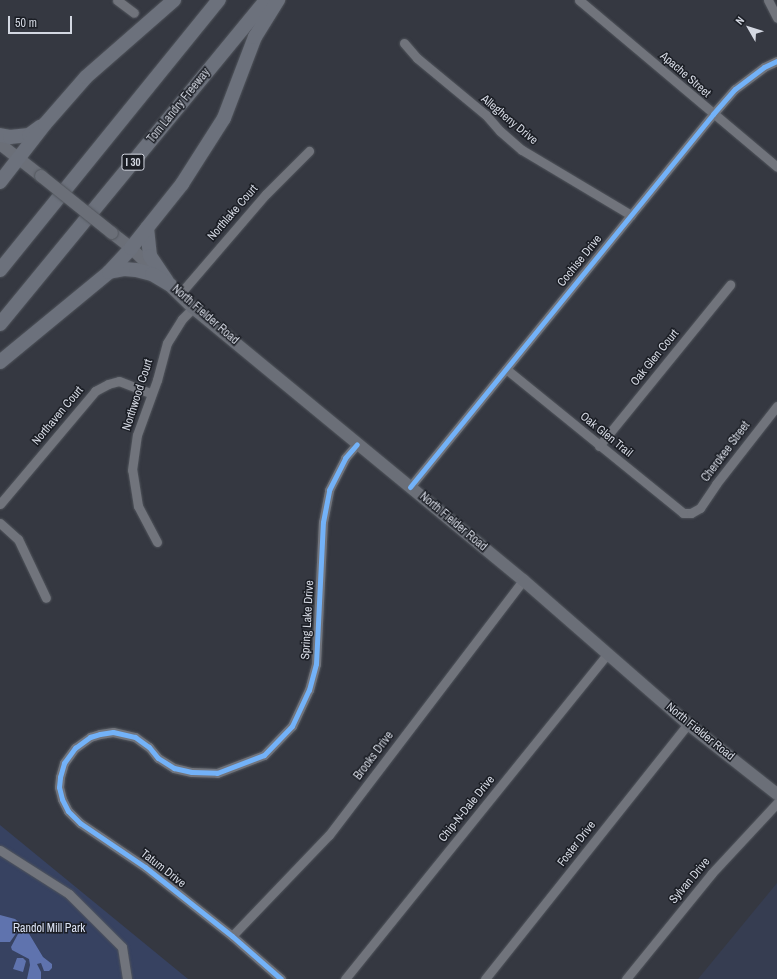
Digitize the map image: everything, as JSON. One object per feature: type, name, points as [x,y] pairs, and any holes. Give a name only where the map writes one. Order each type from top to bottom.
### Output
[{"type":"highway","points":[[1,178],[86,77],[174,0]]},
{"type":"highway","points":[[0,270],[219,0]]},
{"type":"highway","name":"Tom Landry Freeway","points":[[0,324],[266,0]]},
{"type":"highway","points":[[0,362],[109,272],[131,248],[182,184],[224,118],[255,37],[278,0]]},
{"type":"highway","points":[[0,135],[10,137],[29,135],[45,124]]},
{"type":"highway","points":[[147,228],[150,256],[174,290]]},
{"type":"highway","points":[[109,272],[124,269],[152,274],[174,290]]},
{"type":"main road","name":"North Fielder Road","points":[[0,144],[131,248],[193,308],[258,360],[357,444],[523,580],[688,724],[777,794]]},
{"type":"street","points":[[117,0],[134,13]]},
{"type":"street","name":"Apache Street","points":[[580,0],[777,167]]},
{"type":"street","points":[[768,0],[777,18]]},
{"type":"street","name":"Allegheny Drive","points":[[404,43],[417,58],[486,115],[500,131],[522,150],[631,215]]},
{"type":"street","name":"Cochise Drive","points":[[410,487],[713,114],[735,89],[764,67],[777,60]]},
{"type":"street","name":"Northlake Court","points":[[174,290],[309,151]]},
{"type":"street","name":"Oak Glen Court","points":[[599,446],[730,285]]},
{"type":"street","name":"Northwood Court","points":[[158,542],[138,506],[132,470],[137,435],[157,380],[167,343],[182,319],[193,308]]},
{"type":"street","name":"Oak Glen Trail","points":[[506,369],[674,507],[683,513],[694,512]]},
{"type":"street","name":"Northaven Court","points":[[0,504],[95,391],[108,384],[119,382],[151,393]]},
{"type":"street","name":"Cherokee Street","points":[[694,512],[700,508],[777,406]]},
{"type":"street","name":"Spring Lake Drive","points":[[64,762],[74,748],[86,739],[100,734],[113,732],[135,736],[149,747],[158,758],[174,768],[192,772],[218,773],[264,755],[292,726],[309,690],[316,664],[323,522],[329,490],[345,458],[357,444]]},
{"type":"street","points":[[0,523],[18,539],[46,598]]},
{"type":"street","name":"Brooks Drive","points":[[232,936],[329,835],[523,580]]},
{"type":"street","name":"Chip-N-Dale Drive","points":[[346,979],[607,654]]},
{"type":"street","name":"Foster Drive","points":[[485,979],[688,724]]},
{"type":"street","name":"Tatum Drive","points":[[64,762],[59,786],[62,799],[68,811],[80,823],[145,867],[232,936],[281,979]]},
{"type":"street","name":"Sylvan Drive","points":[[626,979],[712,873],[777,803]]},
{"type":"street","points":[[0,850],[69,894],[122,947],[127,979]]},
{"type":"shaded area","points":[[777,883],[777,979],[698,979]]},
{"type":"green space","name":"Randol Mill Park","points":[[0,825],[188,979],[0,979]]},
{"type":"water","points":[[0,915],[15,919],[25,927],[43,957],[52,964],[52,968],[49,971],[44,971],[41,963],[37,964],[41,972],[41,979],[27,979],[30,965],[29,959],[12,950],[11,947],[19,932],[17,932],[10,942],[0,942]]},
{"type":"water","points":[[17,958],[23,958],[26,961],[23,972],[13,969]]},
{"type":"cycle path","points":[[410,487],[713,114],[735,89],[764,67],[777,61]]},
{"type":"cycle path","points":[[281,979],[232,936],[145,867],[80,823],[68,811],[62,799],[59,787],[60,777],[64,763],[75,748],[90,737],[100,734],[113,732],[135,737],[149,747],[158,758],[174,768],[192,772],[217,773],[264,755],[292,726],[309,690],[316,664],[323,522],[329,490],[345,458],[357,444]]}]
